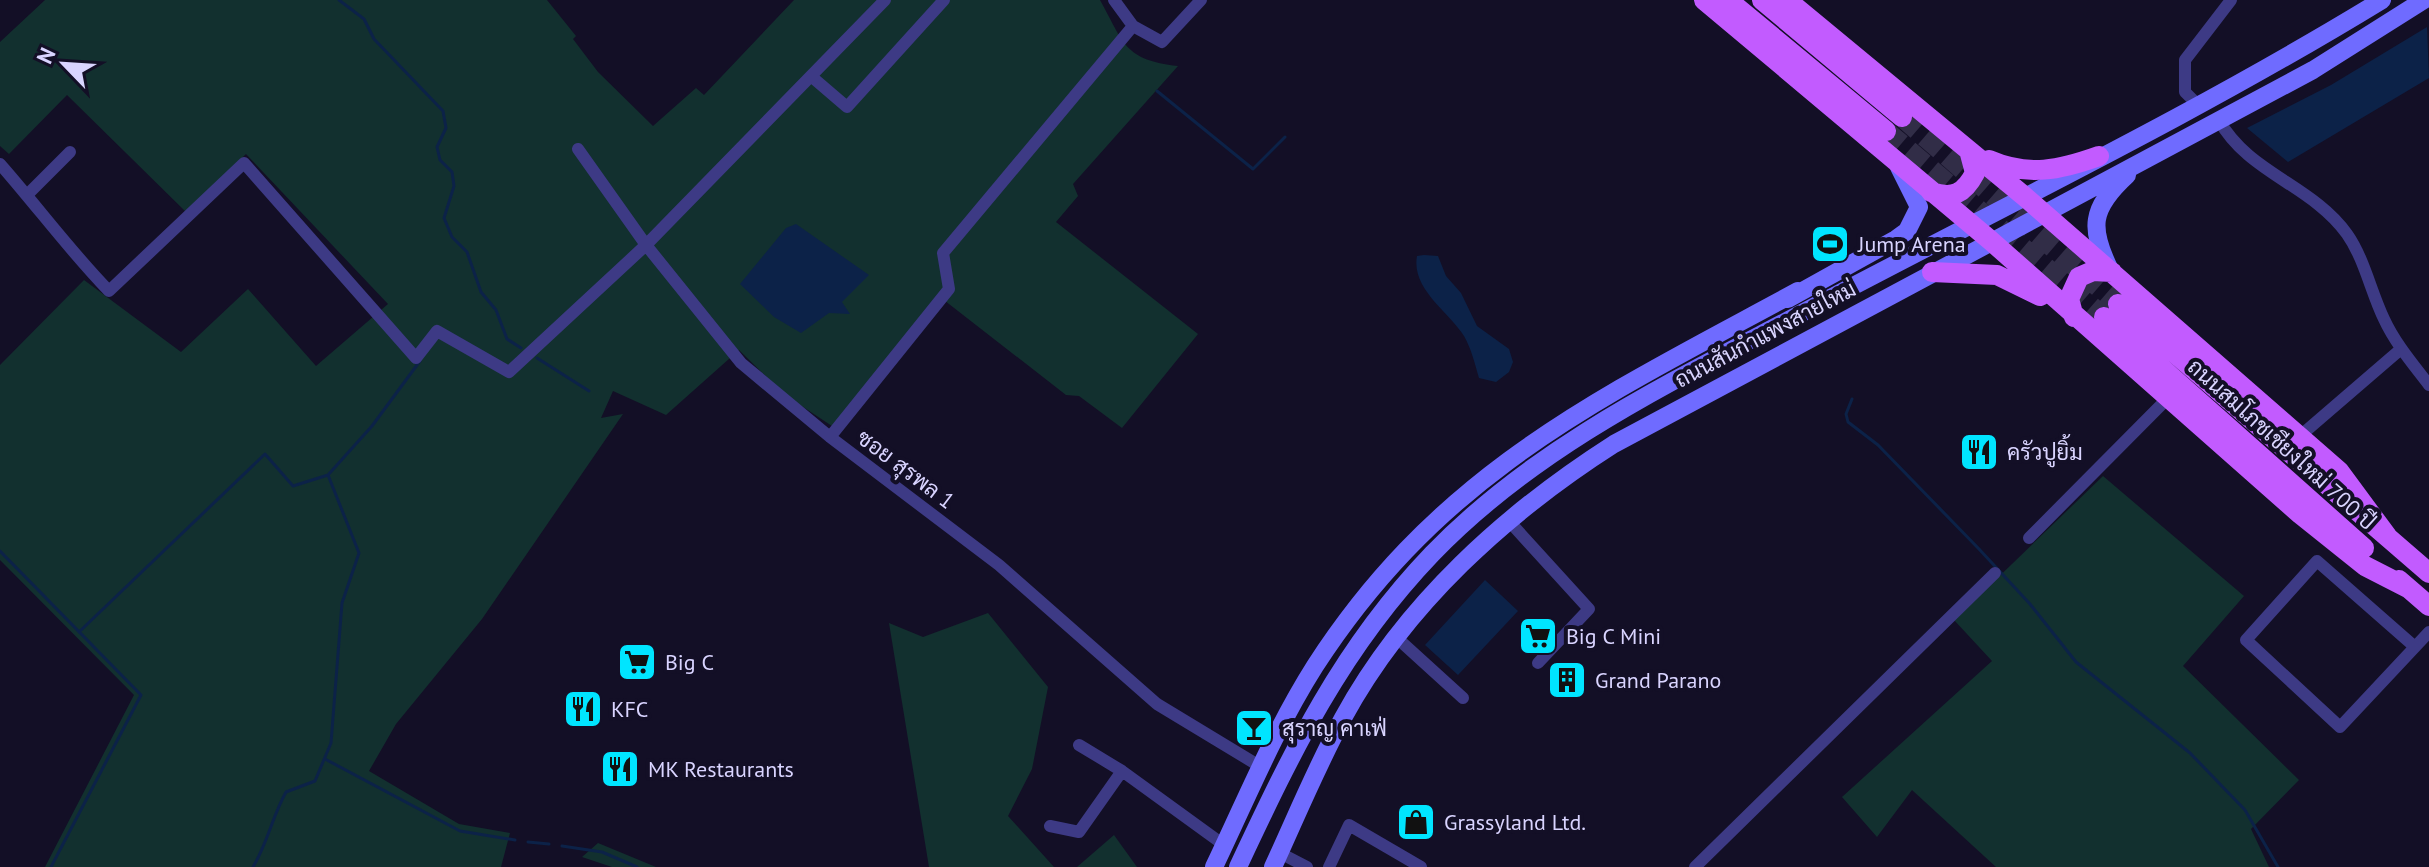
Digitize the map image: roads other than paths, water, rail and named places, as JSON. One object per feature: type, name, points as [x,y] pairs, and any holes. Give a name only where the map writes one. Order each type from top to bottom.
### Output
[{"type":"main road","points":[[1704,0],[1899,167],[1990,240],[2074,317],[2365,566],[2408,588]]},
{"type":"main road","points":[[1728,0],[1886,131]]},
{"type":"main road","points":[[1762,0],[1902,117]]},
{"type":"main road","points":[[1787,0],[2043,212],[2300,436],[2339,471],[2387,536]]},
{"type":"main road","name":"ถนนสันกำแพงสายใหม่","points":[[1238,867],[1300,736],[1352,652],[1407,582],[1457,530],[1517,477],[1579,435],[1715,359],[2099,156],[2200,107],[2382,0]]},
{"type":"main road","name":"ถนนสันกำแพงสายใหม่","points":[[1277,860],[1344,717],[1397,638],[1447,579],[1508,520],[1614,444],[1990,240],[2313,70],[2424,0]]},
{"type":"main road","points":[[1929,192],[1947,197],[1965,189],[1975,173],[1970,154]]},
{"type":"main road","points":[[1970,154],[2027,171],[2058,170],[2099,156]]},
{"type":"main road","points":[[2112,272],[2097,240],[2095,221],[2103,200],[2140,163]]},
{"type":"main road","points":[[1214,867],[1264,761],[1314,669],[1376,583],[1436,518],[1522,448],[1578,411],[1907,231],[1919,207],[1899,167]]},
{"type":"main road","points":[[2074,317],[2069,299],[2079,277],[2093,271],[2112,272]]},
{"type":"main road","points":[[1932,272],[1997,275],[2074,317]]},
{"type":"main road","points":[[1715,359],[1798,291]]},
{"type":"main road","name":"ถนนสมโภชเชียงใหม่ 700 ปี","points":[[2429,573],[2111,310],[2429,606]]},
{"type":"main road","points":[[1522,448],[1579,435]]},
{"type":"main road","points":[[1352,652],[1376,583]]},
{"type":"main road","points":[[1264,761],[1300,736]]},
{"type":"street","points":[[0,164],[78,260],[109,291],[244,163],[416,358],[437,331],[509,372],[646,245],[885,0]]},
{"type":"street","points":[[812,77],[847,107],[944,0]]},
{"type":"street","points":[[1114,0],[1133,26],[1162,42],[1201,0]]},
{"type":"street","points":[[2200,107],[2185,92],[2185,60],[2231,0]]},
{"type":"street","points":[[830,437],[949,289],[943,253],[1133,26]]},
{"type":"street","points":[[2219,120],[2230,140],[2261,168],[2308,196],[2346,232],[2401,349],[2429,385]]},
{"type":"street","name":"ซอย สุรพล 1","points":[[578,149],[646,245],[741,363],[830,437],[999,565],[1157,704],[1264,761]]},
{"type":"street","points":[[27,195],[70,152]]},
{"type":"street","points":[[2300,436],[2401,349]]},
{"type":"street","points":[[2029,538],[2168,398]]},
{"type":"street","points":[[1508,520],[1589,609],[1538,663]]},
{"type":"street","points":[[2415,647],[2317,561],[2246,640],[2340,727],[2415,647],[2429,632]]},
{"type":"street","points":[[1695,867],[1995,573]]},
{"type":"street","points":[[1397,638],[1463,698]]},
{"type":"street","points":[[1079,745],[1122,771],[1224,845]]},
{"type":"street","points":[[1050,826],[1079,832],[1122,771]]},
{"type":"street","points":[[1329,867],[1349,825],[1421,867]]},
{"type":"street","points":[[1277,860],[1307,867]]},
{"type":"water","points":[[2427,27],[2429,78],[2288,162],[2247,128],[2331,85]]},
{"type":"water","points":[[796,224],[869,275],[842,302],[850,314],[829,313],[801,333],[774,317],[740,284],[786,228]]},
{"type":"water","points":[[1417,256],[1438,256],[1446,276],[1461,293],[1477,326],[1509,349],[1513,362],[1509,372],[1496,382],[1479,378],[1464,336],[1425,289],[1417,268]]},
{"type":"water","points":[[1485,580],[1518,611],[1458,675],[1425,645]]},
{"type":"waterway","points":[[339,0],[364,19],[374,39],[443,111],[446,128],[437,147],[440,160],[452,172],[454,186],[444,218],[452,237],[467,252],[481,292],[496,310],[507,339],[521,348]]},
{"type":"waterway","points":[[1157,91],[1253,169],[1285,137]]},
{"type":"waterway","points":[[537,358],[589,391]]},
{"type":"waterway","points":[[253,867],[286,792],[315,781],[331,743],[342,603],[359,553],[328,475],[372,426],[420,361]]},
{"type":"waterway","points":[[1852,399],[1846,414],[1848,422],[1878,445],[1979,549],[2030,604],[2076,662],[2190,753],[2245,810],[2278,867]]},
{"type":"waterway","points":[[79,632],[265,454],[293,486],[328,475]]},
{"type":"waterway","points":[[0,551],[141,695],[51,867]]},
{"type":"waterway","points":[[325,759],[460,831],[515,840]]},
{"type":"waterway","points":[[528,842],[549,844]]},
{"type":"waterway","points":[[562,846],[602,852],[637,867]]},
{"type":"tunnel","points":[[1902,117],[2118,304]]},
{"type":"tunnel","points":[[1886,131],[2104,317]]},
{"type":"place","name":"Jump Arena","points":[[1830,244]]},
{"type":"place","name":"ครัวปูยิ้ม","points":[[1979,452]]},
{"type":"place","name":"Big C Mini","points":[[1538,636]]},
{"type":"place","name":"Big C","points":[[637,662]]},
{"type":"place","name":"Grand Parano","points":[[1567,680]]},
{"type":"place","name":"KFC","points":[[583,709]]},
{"type":"place","name":"สุราญ คาเฟ่","points":[[1254,728]]},
{"type":"place","name":"MK Restaurants","points":[[620,769]]},
{"type":"place","name":"Grassyland Ltd.","points":[[1416,822]]}]
